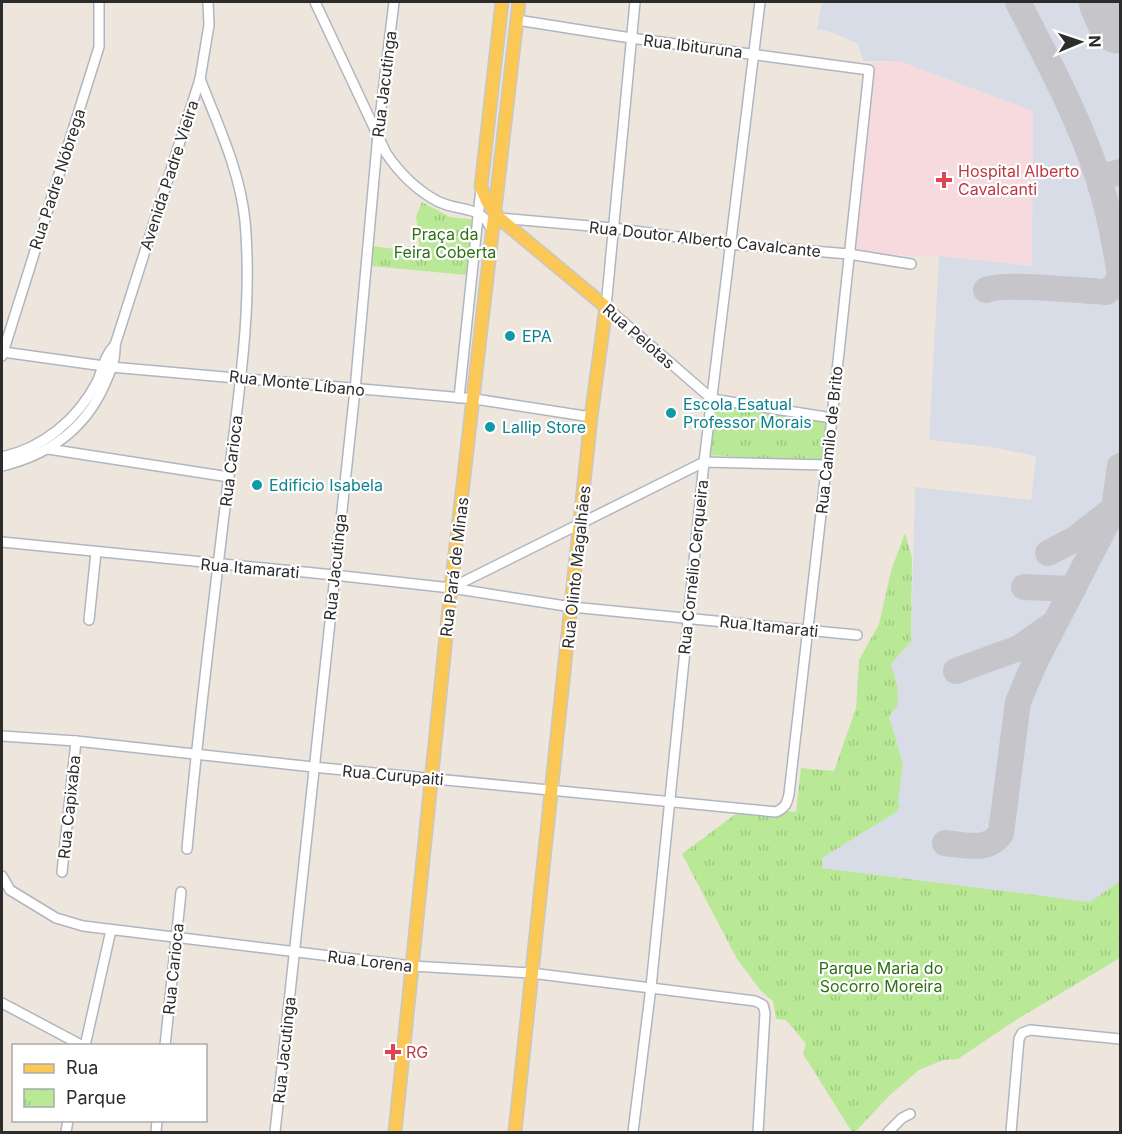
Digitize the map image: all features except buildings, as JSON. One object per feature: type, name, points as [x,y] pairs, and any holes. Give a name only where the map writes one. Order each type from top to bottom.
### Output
[{"type":"main road","points":[[481,188],[502,2]]},
{"type":"main road","name":"Rua Pará de Minas","points":[[395,1132],[431,779],[493,233],[497,216],[519,2]]},
{"type":"main road","name":"Rua Pelotas","points":[[481,188],[497,216],[606,307]]},
{"type":"main road","name":"Rua Olinto Magalhães","points":[[515,1132],[591,417],[606,307]]},
{"type":"street","name":"Rua Padre Nóbrega","points":[[2,354],[99,47],[99,2]]},
{"type":"street","name":"Avenida Padre Vieira","points":[[107,367],[116,357],[115,345],[200,79],[209,25],[208,2]]},
{"type":"street","points":[[315,2],[386,153],[411,184],[440,202],[478,212],[487,220],[493,233]]},
{"type":"street","name":"Rua Jacutinga","points":[[275,1132],[355,390],[378,134],[394,2]]},
{"type":"street","name":"Rua Olinto Magalhães","points":[[606,307],[635,2]]},
{"type":"street","name":"Rua Cornélio Cerqueira","points":[[633,1132],[651,987],[704,462],[760,2]]},
{"type":"street","name":"Rua Ibituruna","points":[[517,20],[868,70]]},
{"type":"street","name":"Rua Camilo de Brito","points":[[783,809],[789,794],[808,630],[868,70]]},
{"type":"street","name":"Rua Carioca","points":[[187,849],[241,377],[248,272],[245,220],[237,173],[200,79]]},
{"type":"street","points":[[459,398],[481,188]]},
{"type":"street","name":"Rua Doutor Alberto Cavalcante","points":[[497,216],[613,228],[729,244],[849,254],[910,264]]},
{"type":"street","name":"Rua Pelotas","points":[[606,307],[712,399]]},
{"type":"street","name":"Rua Monte Líbano","points":[[2,354],[107,367],[475,399],[591,417]]},
{"type":"street","points":[[2,466],[25,461],[48,449],[73,431],[98,399],[107,367]]},
{"type":"street","points":[[2,457],[17,454],[36,445],[63,426],[86,400],[99,376],[107,367]]},
{"type":"street","points":[[712,399],[832,418]]},
{"type":"street","points":[[48,449],[229,477]]},
{"type":"street","points":[[452,588],[704,462],[826,465]]},
{"type":"street","name":"Rua Itamarati","points":[[2,542],[334,575],[452,588],[572,607],[857,635]]},
{"type":"street","points":[[89,620],[96,552]]},
{"type":"street","name":"Rua Curupaiti","points":[[2,736],[76,741],[313,768],[669,802],[776,812],[783,809]]},
{"type":"street","name":"Rua Capixaba","points":[[62,872],[76,741]]},
{"type":"street","name":"Rua Lorena","points":[[2,876],[6,887],[56,918],[83,926],[412,966],[531,974],[755,1001],[763,1005],[765,1013],[758,1132]]},
{"type":"street","name":"Rua Carioca","points":[[165,1044],[181,892]]},
{"type":"street","points":[[84,1044],[111,930]]},
{"type":"street","points":[[2,1003],[80,1044]]},
{"type":"street","points":[[1011,1132],[1019,1039],[1022,1033],[1030,1030],[1120,1039]]},
{"type":"street","points":[[888,1132],[902,1118],[910,1114]]},
{"type":"shaded area","points":[[822,2],[1120,2],[1120,881],[1091,902],[822,868],[822,858],[895,813],[903,764],[889,716],[897,685],[891,664],[911,642],[915,487],[1031,500],[1036,456],[991,447],[929,440],[939,256],[1032,266],[1033,111],[899,61],[863,61],[858,44],[834,33],[817,29]]},
{"type":"shaded area","name":"Hospital Alberto Cavalcanti","points":[[899,61],[1033,111],[1032,266],[939,256],[849,254],[869,70],[872,62]]},
{"type":"green space","name":"Praça da Feira Coberta","points":[[422,202],[450,217],[476,220],[466,275],[371,266],[371,246],[420,252],[416,216]]},
{"type":"green space","points":[[714,402],[827,421],[823,462],[709,455]]},
{"type":"green space","name":"Parque Maria do Socorro Moreira","points":[[905,533],[912,557],[911,642],[891,664],[897,685],[898,705],[889,716],[903,764],[898,801],[900,806],[895,813],[822,858],[822,868],[1090,902],[1120,881],[1120,958],[1016,1020],[958,1059],[943,1060],[919,1070],[890,1095],[855,1132],[852,1132],[803,1054],[806,1044],[786,1020],[776,1019],[773,1001],[761,991],[737,959],[682,854],[745,807],[796,812],[801,768],[834,771],[856,708],[859,660],[879,624],[891,571]]},
{"type":"taxiway","points":[[1018,2],[1061,88],[1090,154],[1102,189],[1120,276]]},
{"type":"taxiway","points":[[1100,185],[1109,175],[1120,172]]},
{"type":"taxiway","points":[[986,290],[1025,287],[1106,292],[1116,285],[1120,276]]},
{"type":"taxiway","points":[[945,843],[983,845],[990,843],[1001,833],[1018,702],[1035,662],[1114,509],[1120,466]]},
{"type":"taxiway","points":[[1048,553],[1075,539],[1108,513]]},
{"type":"taxiway","points":[[1024,587],[1073,589]]},
{"type":"taxiway","points":[[956,671],[1019,648],[1052,625]]},
{"type":"runway","points":[[1111,2],[1120,22]]},
{"type":"place","name":"Hospital Alberto Cavalcanti","points":[[944,180]]},
{"type":"place","name":"EPA","points":[[510,336]]},
{"type":"place","name":"Escola Esatual Professor Morais","points":[[671,413]]},
{"type":"place","name":"Lallip Store","points":[[490,427]]},
{"type":"place","name":"Edificio Isabela","points":[[257,485]]},
{"type":"place","name":"RG","points":[[393,1052]]}]
